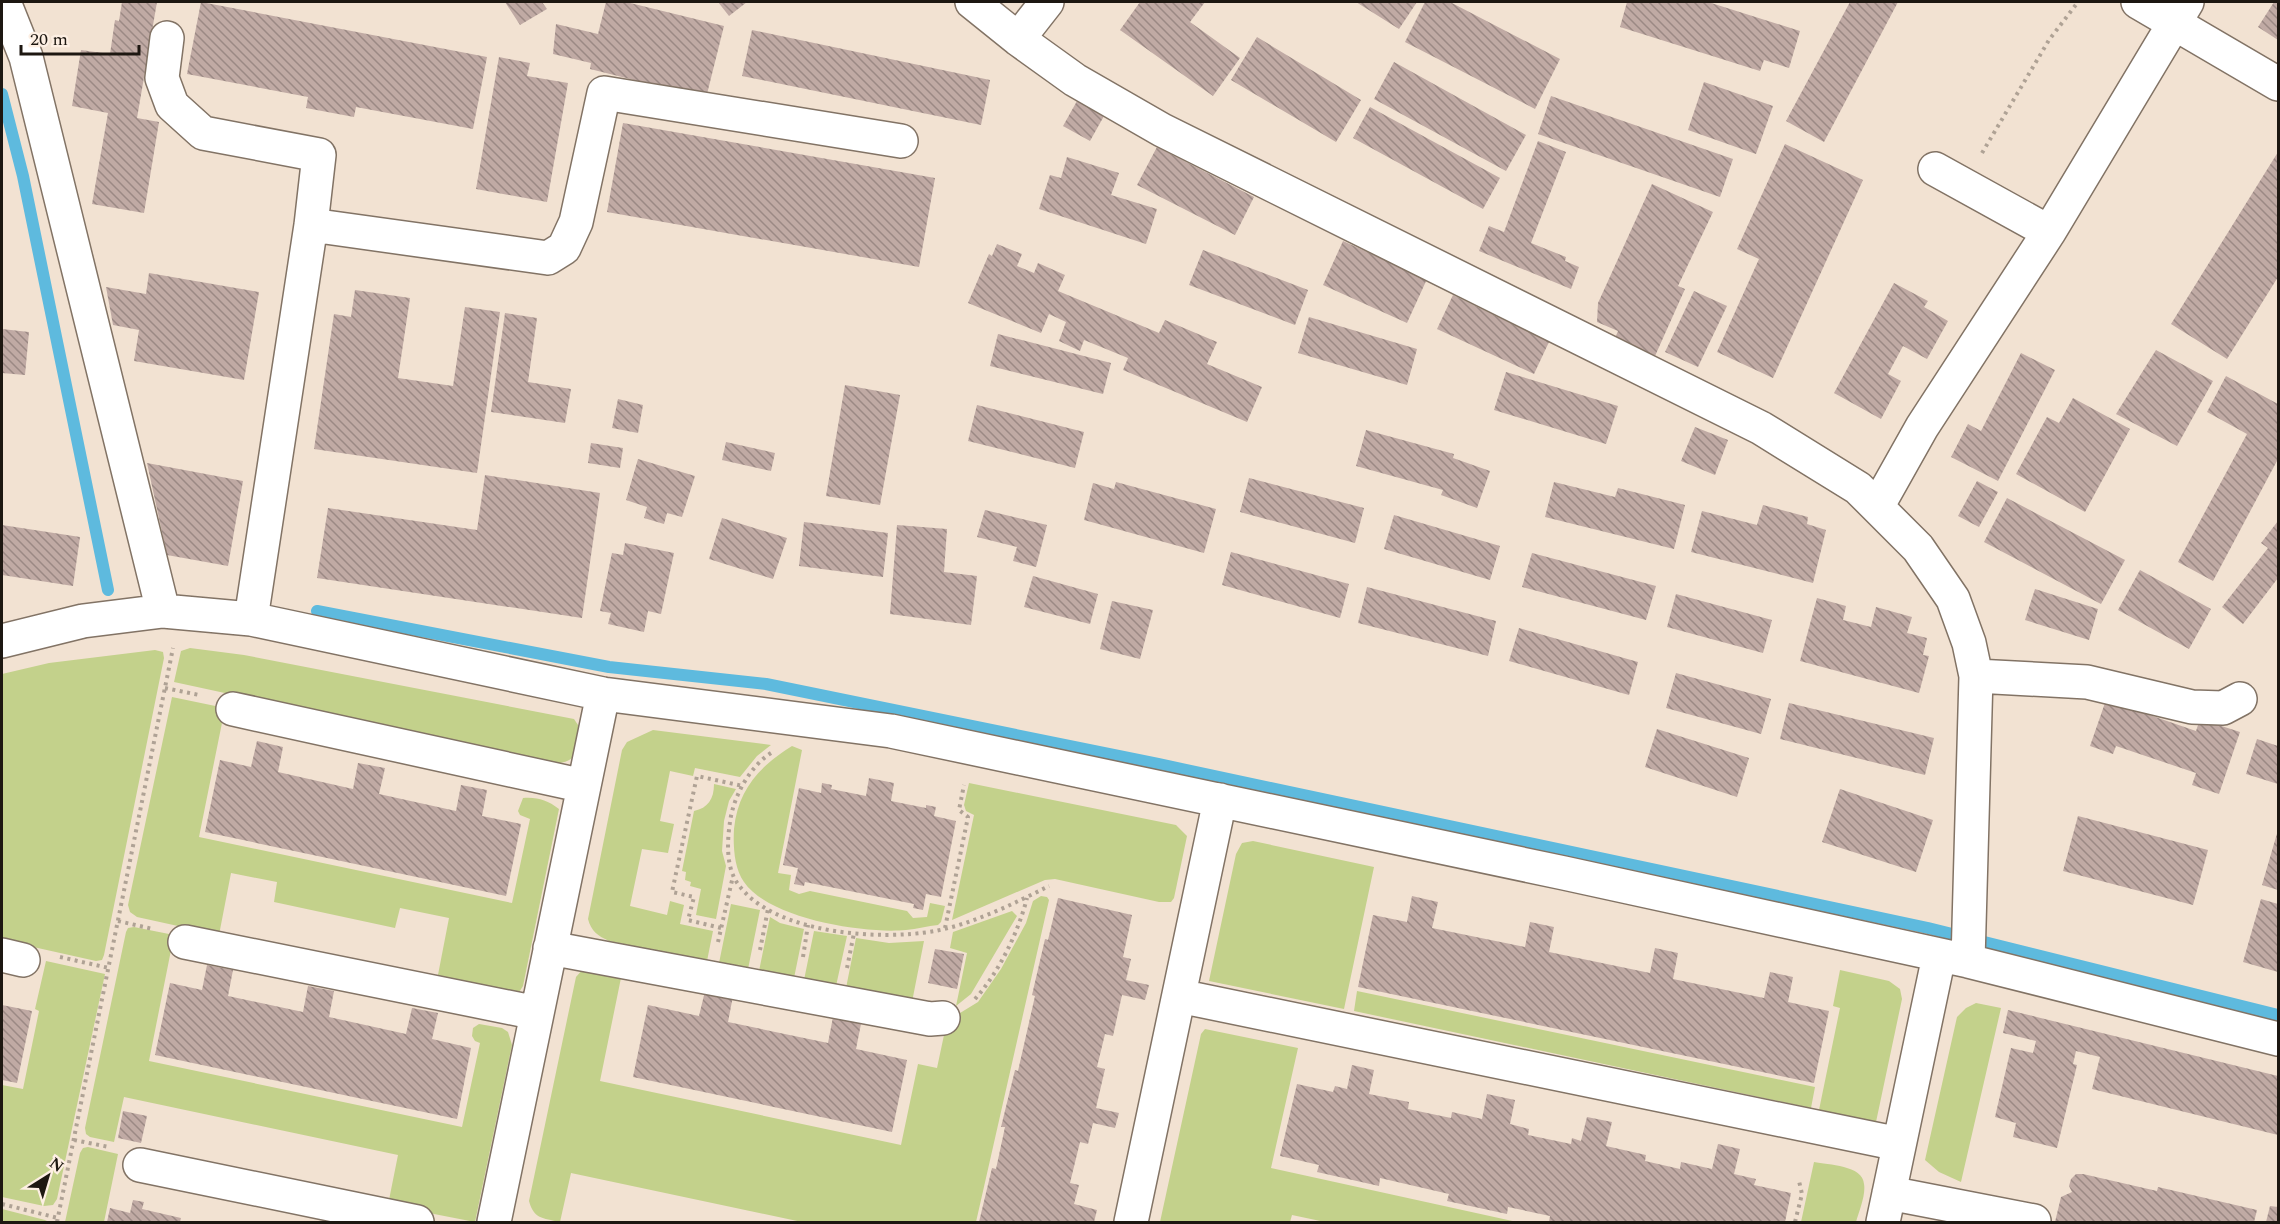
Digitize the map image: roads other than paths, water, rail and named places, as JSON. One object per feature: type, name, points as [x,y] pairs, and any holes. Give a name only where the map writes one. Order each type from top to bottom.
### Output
[{"type":"street","points":[[4,2],[26,57],[163,611]]},
{"type":"street","points":[[972,2],[1075,80],[1162,130],[1761,428],[1858,488],[1918,548],[1953,599],[1969,643],[1976,676],[1953,959],[1899,1144],[1886,1208],[1969,1208],[2034,1221]]},
{"type":"street","points":[[1018,39],[1047,2]]},
{"type":"street","points":[[2138,2],[2181,12],[2278,84]]},
{"type":"street","points":[[1877,507],[1922,427],[2049,232],[2181,12]]},
{"type":"street","points":[[167,38],[162,78],[172,105],[203,133],[319,155],[311,225],[251,620]]},
{"type":"street","points":[[311,225],[548,258],[564,248],[576,222],[604,93],[901,141]]},
{"type":"street","points":[[1935,169],[2049,232]]},
{"type":"street","points":[[2,641],[83,621],[163,611],[251,620],[603,694],[891,731],[1564,873],[1953,959],[2278,1039]]},
{"type":"street","points":[[1976,676],[2087,682],[2192,707],[2223,708],[2240,699]]},
{"type":"street","points":[[500,1221],[537,1013],[603,694]]},
{"type":"street","points":[[233,709],[584,786]]},
{"type":"street","points":[[1131,1222],[1220,800]]},
{"type":"street","points":[[185,942],[537,1013]]},
{"type":"street","points":[[550,948],[930,1019],[943,1018]]},
{"type":"street","points":[[1179,996],[1899,1144]]},
{"type":"street","points":[[140,1165],[417,1222]]},
{"type":"waterway","points":[[2,94],[23,176],[108,590]]},
{"type":"waterway","points":[[317,611],[609,667],[766,684],[1158,764],[1928,928],[2278,1015]]}]
